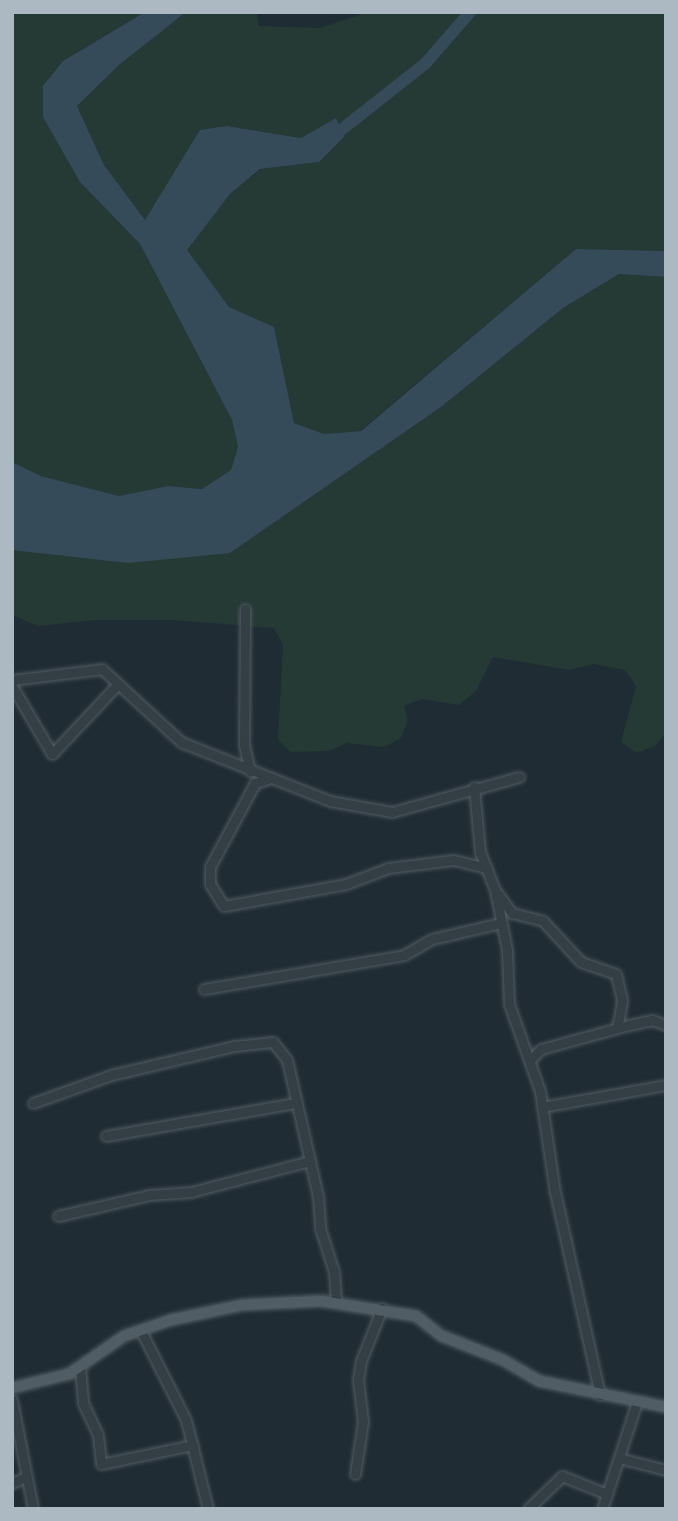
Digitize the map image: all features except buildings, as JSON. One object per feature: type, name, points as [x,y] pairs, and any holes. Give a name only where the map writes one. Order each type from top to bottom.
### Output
[{"type":"main road","points":[[12,1388],[80,1367],[107,1346],[141,1331],[242,1305],[335,1302],[382,1308],[426,1320],[442,1336],[503,1360],[539,1381],[666,1407]]},
{"type":"street","points":[[245,609],[244,745],[250,771]]},
{"type":"street","points":[[12,680],[102,669],[181,742],[318,798],[388,812],[519,777]]},
{"type":"street","points":[[12,686],[52,754],[118,684]]},
{"type":"street","points":[[269,779],[255,783],[210,867],[210,884],[224,906],[346,884],[388,868],[454,860],[487,868]]},
{"type":"street","points":[[474,787],[477,832],[495,890],[501,923],[509,1004],[530,1060],[542,1107],[555,1192],[600,1395]]},
{"type":"street","points":[[495,890],[512,913],[543,921],[581,962],[616,974],[622,1001],[617,1028]]},
{"type":"street","points":[[204,989],[404,955],[432,939],[501,923]]},
{"type":"street","points":[[530,1060],[541,1049],[617,1028],[652,1020],[666,1025]]},
{"type":"street","points":[[33,1103],[111,1075],[269,1041],[279,1046],[287,1060],[310,1161],[320,1228],[334,1272],[335,1302]]},
{"type":"street","points":[[542,1107],[666,1085]]},
{"type":"street","points":[[106,1136],[296,1103]]},
{"type":"street","points":[[58,1216],[149,1195],[203,1190],[310,1161]]},
{"type":"street","points":[[355,1474],[363,1422],[358,1380],[361,1361],[382,1308]]},
{"type":"street","points":[[141,1331],[183,1411],[208,1509]]},
{"type":"street","points":[[80,1367],[83,1403],[98,1435],[101,1464],[193,1445]]},
{"type":"street","points":[[12,1400],[33,1509]]},
{"type":"street","points":[[601,1509],[637,1402]]},
{"type":"street","points":[[619,1458],[666,1470]]},
{"type":"street","points":[[528,1509],[562,1476],[607,1494]]},
{"type":"street","points":[[12,1483],[26,1477]]},
{"type":"green space","points":[[12,12],[145,12],[63,61],[80,182],[140,244],[232,420],[238,447],[231,470],[202,489],[168,486],[119,496],[41,476],[12,462]]},
{"type":"green space","points":[[186,12],[257,12],[259,26],[320,28],[368,12],[666,12],[666,251],[576,249],[360,431],[324,434],[294,423],[274,327],[229,307],[186,250],[230,194],[261,169],[319,162],[336,118],[301,138],[227,126],[145,221],[104,165],[77,106],[119,65]]},
{"type":"green space","points":[[619,274],[666,277],[666,733],[655,746],[637,753],[621,742],[636,686],[625,670],[593,664],[569,670],[493,657],[476,691],[459,705],[422,699],[404,706],[408,720],[401,738],[384,747],[347,743],[329,751],[291,752],[278,739],[283,645],[274,628],[172,620],[95,620],[38,626],[12,615],[12,550],[230,553],[441,407],[563,308]]},
{"type":"water","points":[[145,12],[186,12],[119,65],[77,106],[104,165],[145,220],[200,130],[227,126],[301,138],[336,118],[344,137],[319,162],[260,169],[230,194],[187,250],[229,307],[274,327],[294,423],[324,434],[361,431],[576,249],[666,251],[666,277],[619,274],[563,308],[441,407],[230,553],[128,563],[12,550],[12,462],[41,476],[119,496],[168,486],[202,489],[231,470],[238,447],[232,420],[140,244],[80,182],[43,117],[43,86],[63,61]]},
{"type":"waterway","points":[[341,130],[425,64],[470,12]]}]
